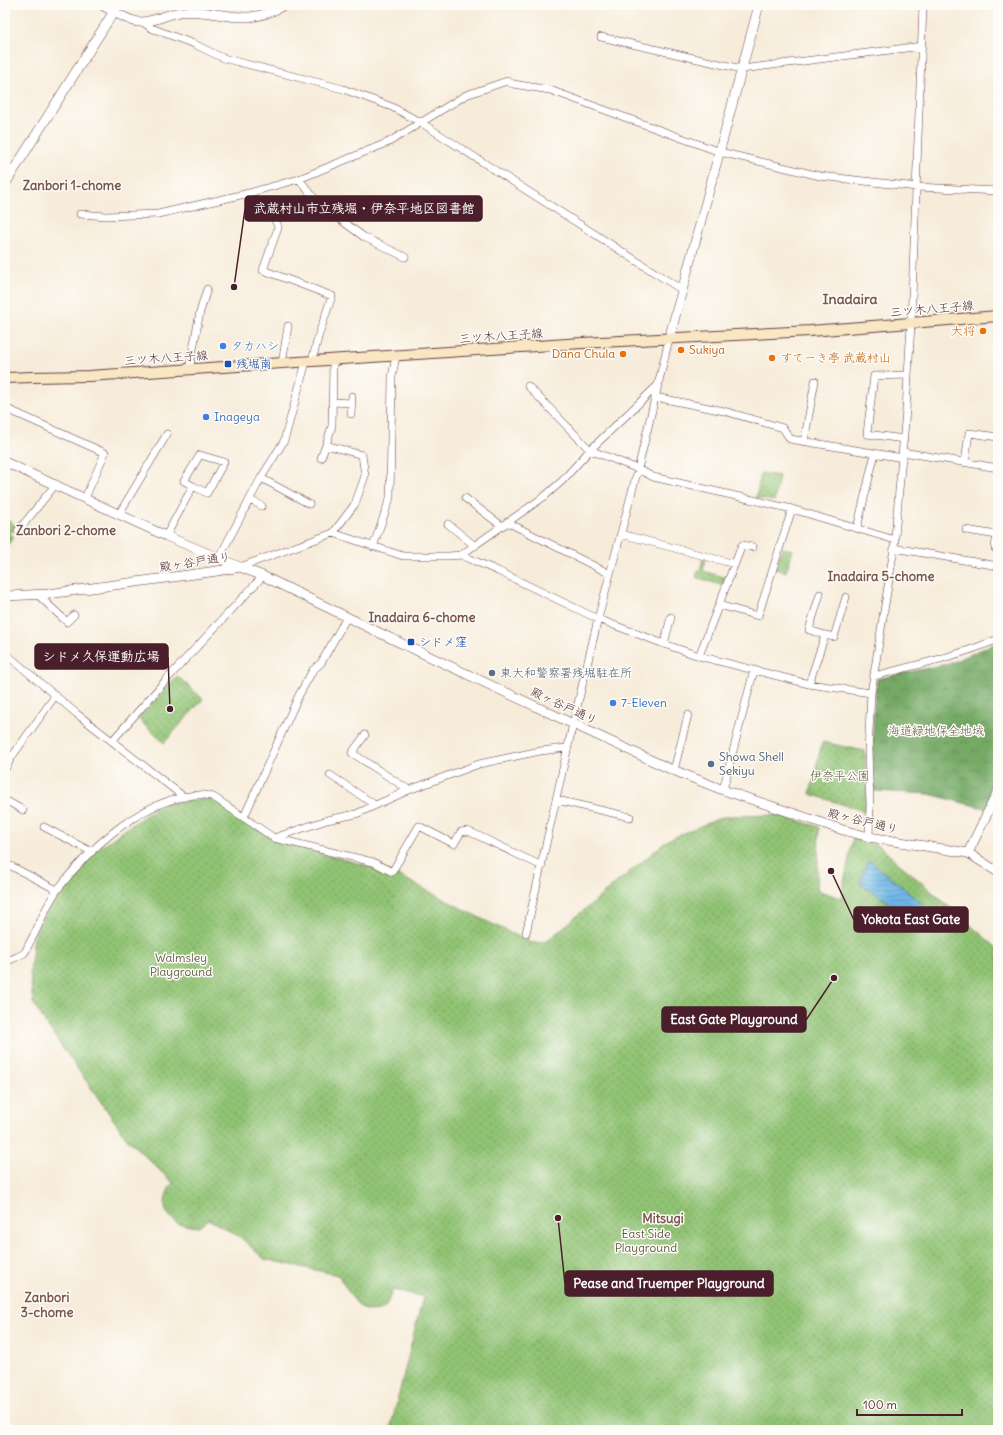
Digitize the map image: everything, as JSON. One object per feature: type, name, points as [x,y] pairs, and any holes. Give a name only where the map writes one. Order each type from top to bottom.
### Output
[{"type":"main road","name":"三ツ木八王子線","points":[[5,378],[89,376],[189,370],[309,361],[911,324],[998,316]]},
{"type":"street","points":[[102,5],[116,8],[133,21],[143,22],[159,19],[177,12],[190,11],[249,18],[267,14],[284,5]]},
{"type":"street","points":[[526,933],[557,800],[567,748],[598,619],[638,469],[669,339],[759,5]]},
{"type":"street","points":[[869,837],[870,804],[868,751],[871,693],[894,548],[903,455],[911,324],[923,5]]},
{"type":"street","points":[[5,184],[116,8]]},
{"type":"street","points":[[143,22],[151,28],[194,44],[223,58],[343,89],[392,107],[420,122],[682,290]]},
{"type":"street","points":[[601,37],[742,69],[922,46]]},
{"type":"street","points":[[80,214],[106,216],[158,214],[245,194],[300,179],[389,142],[466,95],[507,81],[513,84],[550,90],[720,152],[820,176],[917,187],[998,190]]},
{"type":"street","points":[[300,179],[319,204],[364,237],[405,257]]},
{"type":"street","points":[[219,558],[261,478],[284,441],[309,361],[332,296],[263,270],[278,228],[278,224],[274,218],[245,194]]},
{"type":"street","points":[[189,370],[200,312],[207,289]]},
{"type":"street","points":[[282,364],[288,326]]},
{"type":"street","points":[[372,547],[390,498],[392,377],[396,356]]},
{"type":"street","points":[[321,458],[332,426],[333,360]]},
{"type":"street","points":[[904,439],[867,434],[874,376],[908,375]]},
{"type":"street","points":[[804,442],[815,381]]},
{"type":"street","points":[[461,555],[545,496],[562,481],[590,450],[658,385]]},
{"type":"street","points":[[528,386],[590,450],[638,469],[653,477],[792,509],[895,540]]},
{"type":"street","points":[[656,397],[724,411],[783,428],[790,439],[804,442],[875,453],[965,462],[998,468]]},
{"type":"street","points":[[332,402],[352,399],[351,414]]},
{"type":"street","points":[[5,408],[105,453],[85,498]]},
{"type":"street","points":[[965,462],[969,433],[998,437]]},
{"type":"street","points":[[119,514],[168,434]]},
{"type":"street","points":[[5,462],[56,484],[166,536],[240,567],[333,533],[355,504],[365,476],[362,455],[326,445]]},
{"type":"street","points":[[858,528],[875,453]]},
{"type":"street","points":[[200,455],[224,462],[206,493],[193,486],[184,481],[200,455]]},
{"type":"street","points":[[261,478],[309,504]]},
{"type":"street","points":[[18,531],[56,484]]},
{"type":"street","points":[[166,536],[193,486]]},
{"type":"street","points":[[465,498],[504,524],[610,574]]},
{"type":"street","points":[[250,500],[262,506]]},
{"type":"street","points":[[719,605],[758,616],[792,509]]},
{"type":"street","points":[[448,524],[474,546]]},
{"type":"street","points":[[966,530],[997,531],[995,548]]},
{"type":"street","points":[[333,533],[403,556],[423,557],[461,555],[598,619],[699,656],[809,684],[871,693]]},
{"type":"street","points":[[621,534],[735,564]]},
{"type":"street","points":[[699,656],[742,545],[753,547]]},
{"type":"street","points":[[894,548],[998,566]]},
{"type":"street","name":"殿ヶ谷戸通り","points":[[5,596],[38,595],[240,567],[263,576],[573,724],[674,770],[723,790],[843,830],[869,837],[968,853],[998,872]]},
{"type":"street","points":[[112,741],[166,680],[263,576]]},
{"type":"street","points":[[820,594],[809,630],[834,637],[846,597]]},
{"type":"street","points":[[38,595],[67,622],[74,615]]},
{"type":"street","points":[[244,817],[299,696],[313,670],[321,663],[347,617]]},
{"type":"street","points":[[664,644],[671,617]]},
{"type":"street","points":[[809,684],[825,634]]},
{"type":"street","points":[[874,676],[955,655],[998,638]]},
{"type":"street","points":[[5,653],[55,696],[184,797]]},
{"type":"street","points":[[723,790],[754,670]]},
{"type":"street","points":[[5,769],[11,758],[55,696]]},
{"type":"street","points":[[674,770],[688,716]]},
{"type":"street","points":[[365,735],[352,752],[409,790]]},
{"type":"street","points":[[274,838],[327,820],[356,814],[409,790],[479,764],[540,751],[567,748]]},
{"type":"street","points":[[330,775],[375,805]]},
{"type":"street","points":[[968,853],[995,804],[998,791]]},
{"type":"street","points":[[5,962],[24,953],[57,890],[78,865],[118,828],[161,804],[184,797],[201,794],[212,796],[274,838],[373,862],[392,872],[419,826],[454,844],[461,832],[468,831],[542,866]]},
{"type":"street","points":[[5,800],[23,810]]},
{"type":"street","points":[[557,800],[630,818]]},
{"type":"street","points":[[44,827],[92,852]]},
{"type":"street","points":[[5,863],[57,890]]},
{"type":"green space","points":[[761,473],[779,476],[774,501],[756,498]]},
{"type":"green space","points":[[5,518],[16,526],[10,534],[14,537],[5,548]]},
{"type":"green space","points":[[782,548],[793,550],[786,572],[775,569]]},
{"type":"green space","points":[[703,558],[706,559],[703,571],[727,578],[723,586],[696,577],[698,570],[700,570]]},
{"type":"green space","name":"海道緑地保全地域","points":[[998,642],[998,786],[987,809],[929,794],[874,791],[873,735],[877,679],[951,663]]},
{"type":"green space","points":[[177,676],[203,699],[164,743],[138,719]]},
{"type":"green space","name":"伊奈平公園","points":[[822,742],[865,751],[867,812],[810,794]]},
{"type":"green space","points":[[215,798],[274,838],[315,852],[392,872],[532,943],[547,941],[668,840],[726,816],[779,815],[819,827],[817,890],[841,898],[853,838],[879,846],[998,949],[998,1430],[390,1430],[423,1297],[393,1290],[385,1308],[368,1311],[358,1305],[338,1275],[264,1259],[240,1237],[208,1219],[199,1227],[177,1224],[167,1213],[165,1207],[166,1196],[173,1183],[128,1140],[55,1037],[33,1003],[30,972],[34,936],[44,914],[85,858],[161,804]]},
{"type":"water","points":[[870,861],[923,904],[907,919],[887,901],[860,883],[867,862]]},
{"type":"place","name":"武蔵村山市立残堀・伊奈平地区図書館","points":[[234,287]]},
{"type":"place","name":"大将","points":[[983,331]]},
{"type":"place","name":"タカハシ","points":[[223,346]]},
{"type":"place","name":"Sukiya","points":[[681,350]]},
{"type":"place","name":"Dana Chula","points":[[623,354]]},
{"type":"place","name":"すてーき亭 武蔵村山","points":[[772,358]]},
{"type":"place","name":"残堀南","points":[[228,364]]},
{"type":"place","name":"Inageya","points":[[206,417]]},
{"type":"place","name":"シドメ窪","points":[[411,642]]},
{"type":"place","name":"東大和警察署残堀駐在所","points":[[492,673]]},
{"type":"place","name":"7-Eleven","points":[[613,703]]},
{"type":"place","name":"シドメ久保運動広場","points":[[170,709]]},
{"type":"place","name":"Showa Shell Sekiyu","points":[[711,764]]},
{"type":"place","name":"Yokota East Gate","points":[[831,871]]},
{"type":"place","name":"East Gate Playground","points":[[834,978]]},
{"type":"place","name":"Pease and Truemper Playground","points":[[558,1218]]},
{"type":"district","name":"Zanbori 1-chome","points":[[72,185]]},
{"type":"district","name":"Inadaira","points":[[850,299]]},
{"type":"district","name":"Zanbori 2-chome","points":[[66,530]]},
{"type":"district","name":"Inadaira 5-chome","points":[[881,576]]},
{"type":"district","name":"Inadaira 6-chome","points":[[422,617]]},
{"type":"district","name":"Mitsugi","points":[[663,1218]]},
{"type":"district","name":"Zanbori 3-chome","points":[[47,1304]]},
{"type":"park label","name":"Walmsley Playground","points":[[181,965]]},
{"type":"park label","name":"East Side Playground","points":[[646,1241]]}]
